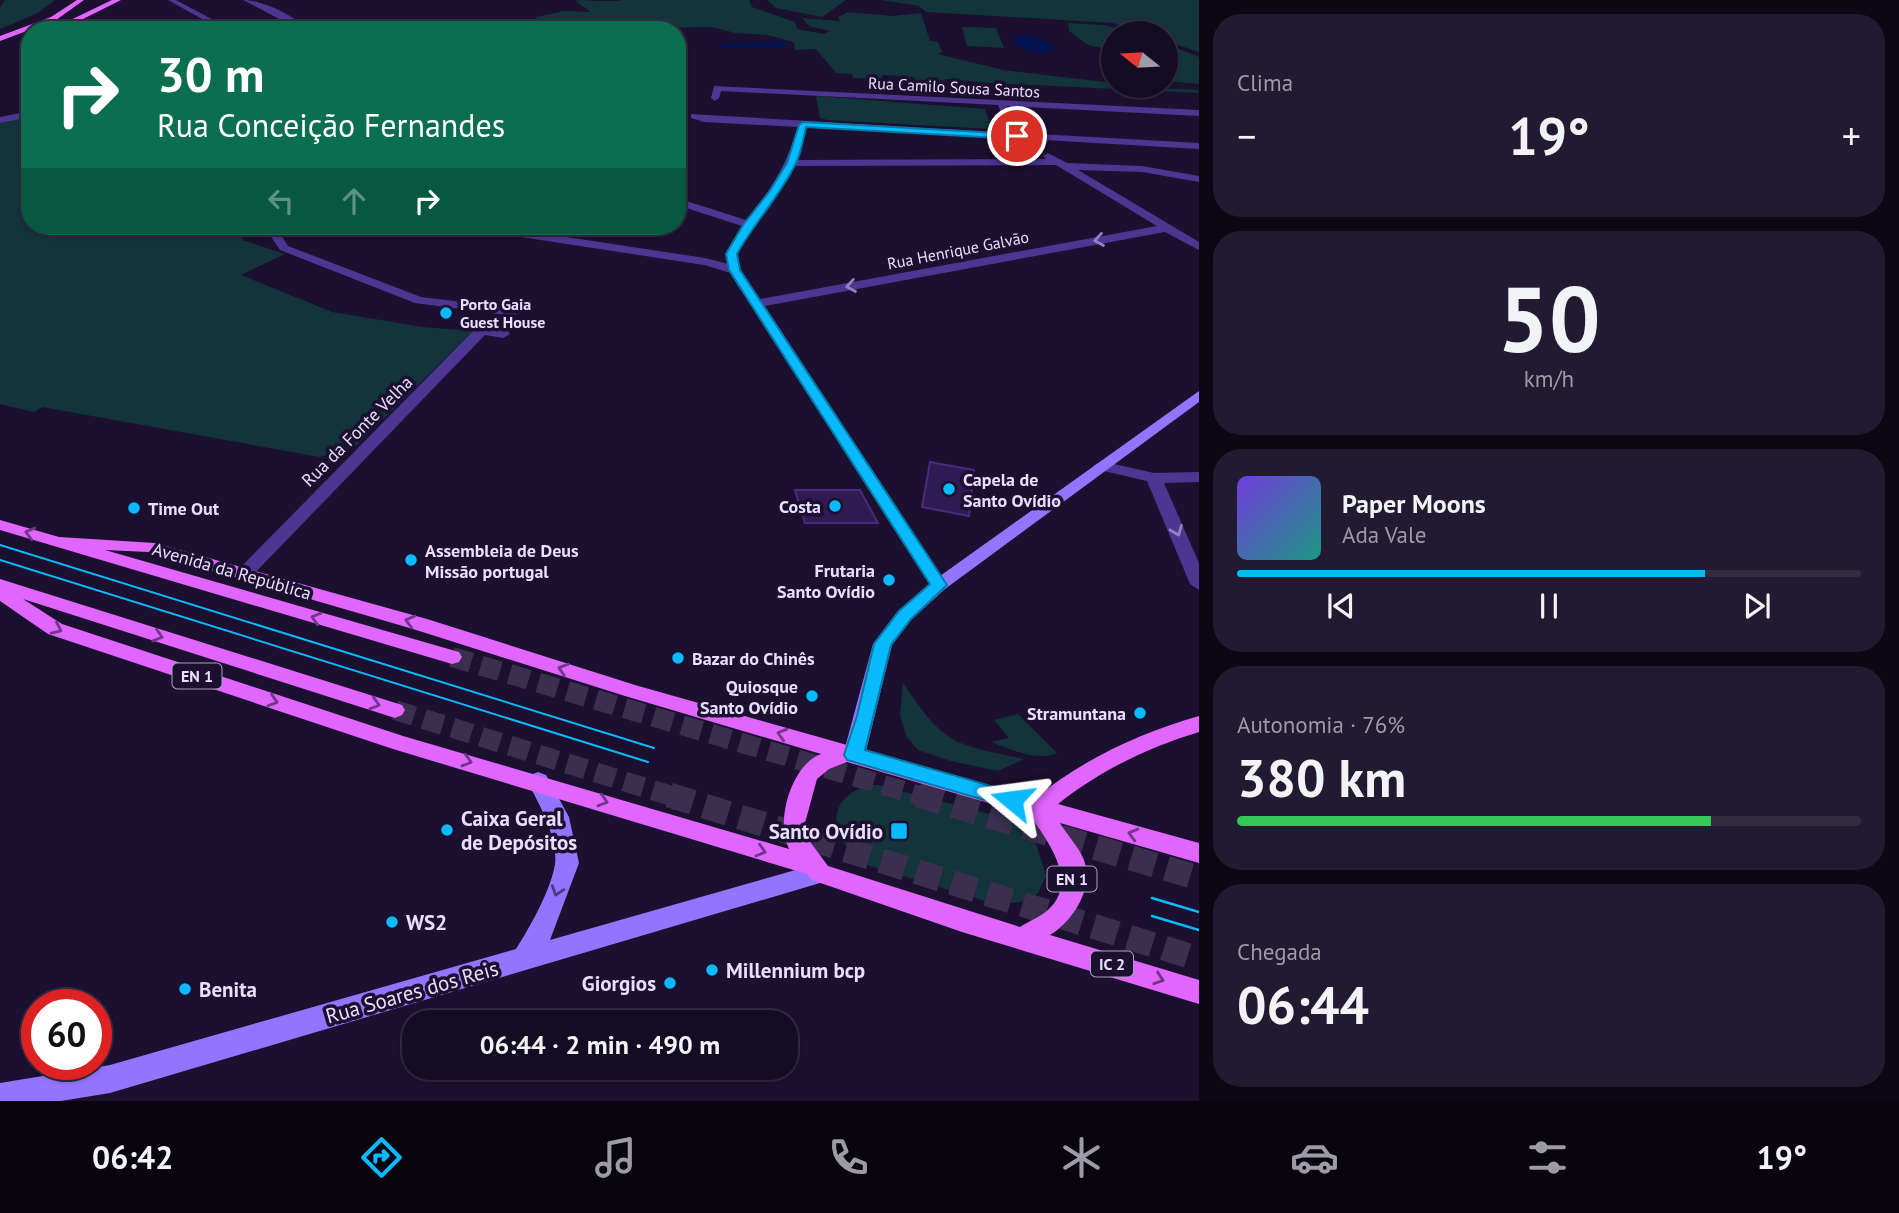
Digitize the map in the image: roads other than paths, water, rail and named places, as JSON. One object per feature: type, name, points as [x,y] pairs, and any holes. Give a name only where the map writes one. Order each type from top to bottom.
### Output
[{"type":"main road","points":[[30,21],[52,12],[65,0]]},
{"type":"main road","points":[[46,21],[72,9],[80,0]]},
{"type":"main road","points":[[55,21],[82,9],[90,0]]},
{"type":"main road","points":[[92,10],[105,0]]},
{"type":"main road","points":[[69,21],[118,0]]},
{"type":"main road","points":[[0,33],[21,25]]},
{"type":"main road","points":[[0,43],[21,33]]},
{"type":"main road","points":[[0,43],[21,35]]},
{"type":"main road","points":[[0,43],[21,40]]},
{"type":"main road","points":[[818,870],[797,842],[794,824],[807,775],[821,763],[850,754],[866,716],[883,644],[905,615],[939,585],[1199,396]]},
{"type":"main road","name":"Avenida da República","points":[[0,525],[453,657]]},
{"type":"main road","points":[[60,541],[149,547],[420,624],[632,691],[1199,853]]},
{"type":"main road","name":"EN 1","points":[[0,585],[395,710]]},
{"type":"main road","name":"EN 1","points":[[0,592],[55,629],[401,743],[537,781],[818,870],[962,921],[1023,938],[1058,917],[1071,895],[1073,863],[1038,807]]},
{"type":"main road","points":[[1038,807],[1060,788],[1102,763],[1199,724]]},
{"type":"main road","points":[[523,961],[545,926],[567,863],[558,817],[537,781]]},
{"type":"main road","name":"Rua Soares dos Reis","points":[[0,1097],[110,1079],[523,961],[818,870]]},
{"type":"main road","name":"IC 2","points":[[1023,938],[1199,992]]},
{"type":"street","points":[[174,0],[171,0],[211,21]]},
{"type":"street","points":[[246,0],[293,21]]},
{"type":"street","name":"Rua Camilo Sousa Santos","points":[[715,98],[717,88],[796,112],[1002,103],[1199,113]]},
{"type":"street","points":[[1002,103],[1017,136],[1199,247]]},
{"type":"street","points":[[796,112],[792,163],[731,254],[735,270],[939,585]]},
{"type":"street","points":[[694,117],[704,120],[796,112],[1017,136],[1199,146]]},
{"type":"street","points":[[0,120],[21,116]]},
{"type":"street","points":[[792,163],[1060,164],[1142,169],[1199,179]]},
{"type":"street","points":[[686,204],[748,225]]},
{"type":"street","name":"Rua Henrique Galvão","points":[[756,304],[1166,228]]},
{"type":"street","points":[[276,235],[284,248],[419,300],[513,312]]},
{"type":"street","points":[[530,235],[705,262],[735,270]]},
{"type":"street","name":"Rua da Fonte Velha","points":[[244,574],[482,330],[503,334]]},
{"type":"street","points":[[1101,466],[1154,478],[1199,477]]},
{"type":"street","points":[[1154,478],[1199,584]]},
{"type":"tunnel","points":[[452,657],[924,797]]},
{"type":"tunnel","points":[[395,710],[675,797]]},
{"type":"tunnel","points":[[669,795],[1199,959]]},
{"type":"tunnel","points":[[918,795],[1199,878]]},
{"type":"tram line","points":[[0,545],[654,748]]},
{"type":"tram line","points":[[0,560],[648,762]]},
{"type":"tram line","points":[[1152,898],[1199,912]]},
{"type":"tram line","points":[[1152,916],[1199,930]]},
{"type":"place","name":"Porto Gaia Guest House","points":[[446,313]]},
{"type":"place","name":"Capela de Santo Ovídio","points":[[949,489]]},
{"type":"place","name":"Costa","points":[[835,506]]},
{"type":"place","name":"Time Out","points":[[134,508]]},
{"type":"place","name":"Assembleia de Deus Missão portugal","points":[[411,560]]},
{"type":"place","name":"Frutaria Santo Ovídio","points":[[889,580]]},
{"type":"place","name":"Bazar do Chinês","points":[[678,658]]},
{"type":"place","name":"Quiosque Santo Ovídio","points":[[812,696]]},
{"type":"place","name":"Stramuntana","points":[[1140,713]]},
{"type":"place","name":"Caixa Geral de Depósitos","points":[[447,830]]},
{"type":"place","name":"Santo Ovídio","points":[[899,831]]},
{"type":"place","name":"WS2","points":[[392,922]]},
{"type":"place","name":"Millennium bcp","points":[[712,970]]},
{"type":"place","name":"Giorgios","points":[[670,983]]},
{"type":"place","name":"Benita","points":[[185,989]]}]
